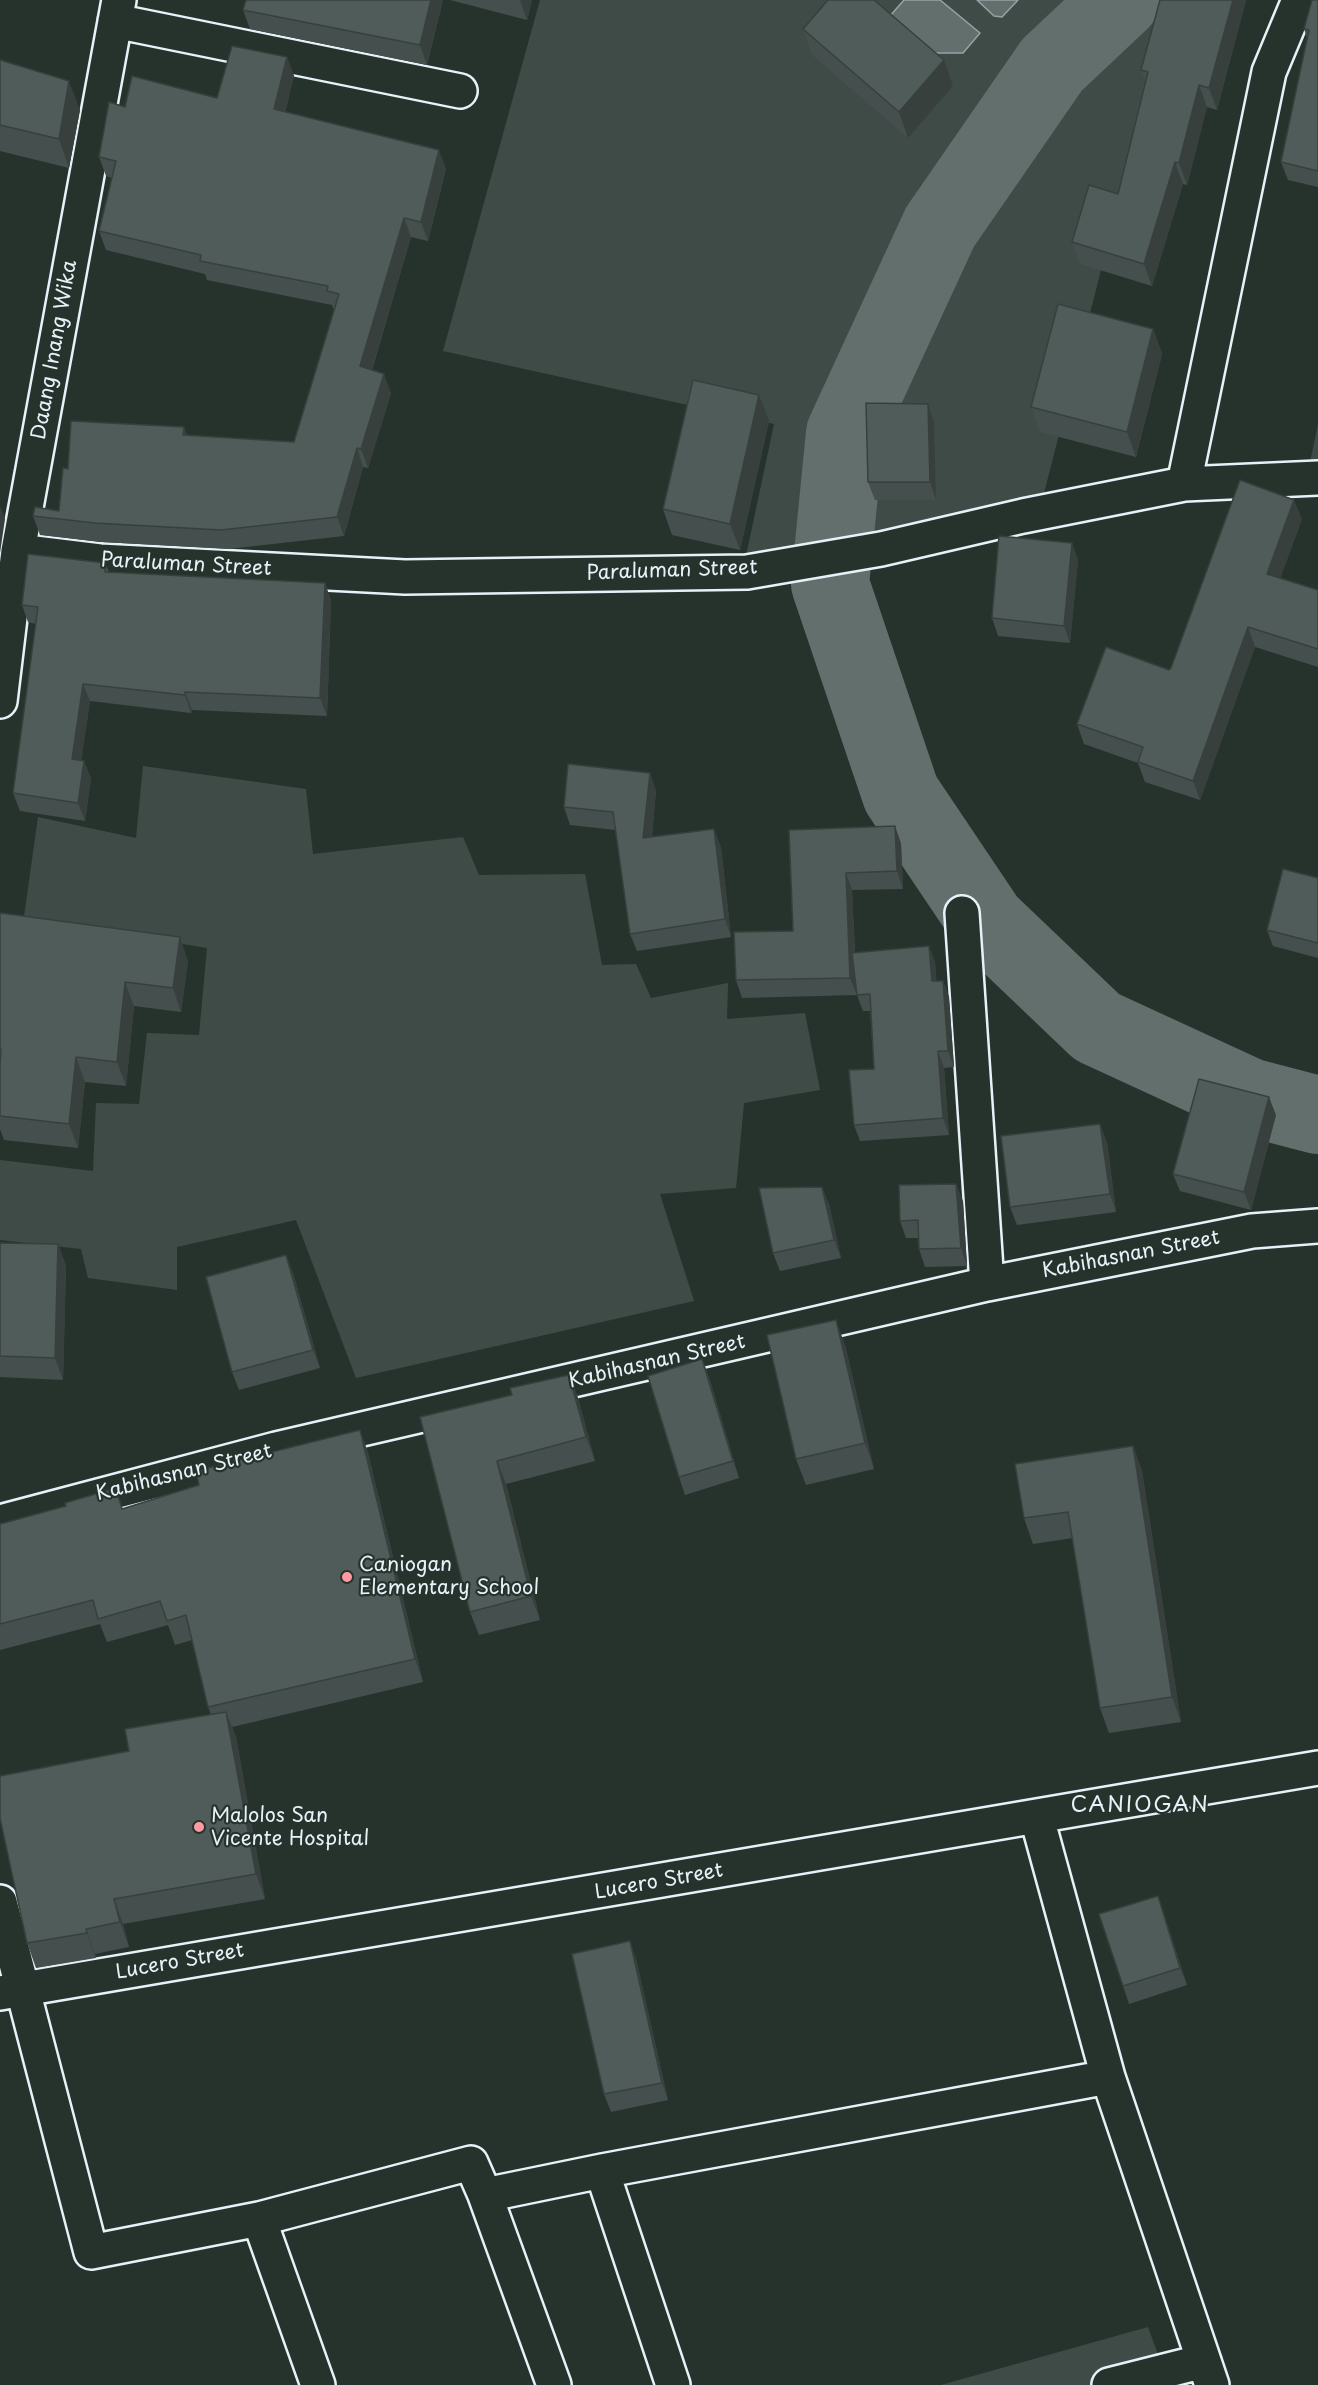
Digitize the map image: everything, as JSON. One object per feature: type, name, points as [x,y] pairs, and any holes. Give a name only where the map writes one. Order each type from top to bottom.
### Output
[{"type":"street","points":[[1184,484],[1269,72],[1299,0]]},
{"type":"street","points":[[117,11],[460,90]]},
{"type":"street","name":"Daang Inang Wika","points":[[0,701],[18,551],[117,11]]},
{"type":"street","name":"Paraluman Street","points":[[18,551],[100,561],[405,577],[747,572],[881,549],[1023,516],[1184,484],[1318,478]]},
{"type":"street","points":[[962,913],[987,1284]]},
{"type":"street","name":"Kabihasnan Street","points":[[0,1522],[276,1449],[987,1284],[1252,1231],[1318,1226]]},
{"type":"street","name":"Lucero Street","points":[[11,1991],[1037,1818],[1318,1768]]},
{"type":"street","points":[[1037,1818],[1108,2077],[1208,2373],[1109,2385]]},
{"type":"street","points":[[0,1902],[11,1991],[91,2252],[259,2219],[471,2163],[485,2195],[554,2385]]},
{"type":"street","points":[[485,2195],[602,2171],[1108,2077]]},
{"type":"street","points":[[602,2171],[673,2385]]},
{"type":"street","points":[[259,2219],[318,2385]]},
{"type":"shaded area","points":[[540,0],[1170,0],[1042,501],[804,548],[746,556],[774,424],[443,351]]},
{"type":"shaded area","points":[[904,0],[940,0],[980,33],[963,53],[935,53],[890,16]]},
{"type":"shaded area","points":[[977,0],[1018,0],[1002,17],[994,16]]},
{"type":"shaded area","points":[[1318,424],[1318,462],[1310,462]]},
{"type":"shaded area","points":[[143,766],[306,789],[313,854],[463,837],[479,875],[585,874],[602,965],[636,964],[651,998],[728,983],[727,1019],[805,1013],[820,1090],[744,1103],[736,1188],[660,1194],[694,1301],[356,1378],[296,1220],[177,1247],[177,1290],[88,1278],[81,1249],[0,1240],[0,1160],[93,1171],[96,1103],[139,1104],[147,1033],[199,1035],[207,948],[24,917],[38,817],[136,838]]},
{"type":"shaded area","points":[[1148,2327],[1169,2385],[941,2385]]},
{"type":"building","points":[[246,0],[431,0],[420,45],[243,10]]},
{"type":"building","points":[[828,0],[874,0],[944,60],[899,112],[803,29]]},
{"type":"building","points":[[1160,0],[1233,0],[1209,88],[1199,85],[1179,163],[1175,162],[1144,264],[1072,242],[1089,185],[1118,194],[1148,72],[1141,70]]},
{"type":"building","points":[[1312,0],[1318,0],[1318,171],[1281,162],[1309,30],[1304,29]]},
{"type":"building","points":[[232,46],[287,57],[274,109],[439,150],[421,222],[404,218],[360,366],[384,374],[361,449],[357,448],[337,517],[221,530],[95,523],[33,516],[35,507],[59,511],[63,468],[68,469],[71,421],[184,427],[183,435],[294,442],[339,294],[327,291],[328,286],[200,261],[201,255],[99,231],[116,161],[99,157],[109,102],[125,107],[132,76],[217,98]]},
{"type":"building","points":[[0,60],[69,81],[59,139],[0,125]]},
{"type":"building","points":[[1058,304],[1153,329],[1127,432],[1031,407]]},
{"type":"building","points":[[693,380],[759,395],[730,524],[663,509]]},
{"type":"building","points":[[866,403],[928,404],[930,482],[868,482]]},
{"type":"building","points":[[1240,480],[1294,500],[1267,574],[1318,590],[1318,649],[1248,627],[1193,781],[1138,762],[1143,747],[1077,724],[1106,647],[1169,670],[1171,668]]},
{"type":"building","points":[[999,536],[1072,543],[1064,626],[992,618]]},
{"type":"building","points":[[28,554],[105,563],[105,572],[325,583],[320,698],[185,692],[185,695],[83,684],[72,759],[84,761],[78,803],[13,793],[38,607],[22,605]]},
{"type":"building","points":[[568,764],[650,773],[643,838],[714,829],[725,919],[630,934],[613,812],[564,807]]},
{"type":"building","points":[[895,826],[897,871],[846,873],[850,978],[736,980],[734,932],[793,931],[789,830]]},
{"type":"building","points":[[1283,869],[1318,878],[1318,943],[1267,930]]},
{"type":"building","points":[[0,913],[180,937],[173,988],[125,982],[117,1062],[76,1057],[69,1124],[0,1116]]},
{"type":"building","points":[[929,946],[932,981],[943,981],[948,1051],[938,1051],[943,1118],[854,1125],[849,1070],[874,1069],[870,994],[857,995],[852,953]]},
{"type":"building","points":[[1199,1079],[1269,1097],[1244,1192],[1173,1174]]},
{"type":"building","points":[[1100,1124],[1110,1194],[1010,1207],[1001,1136]]},
{"type":"building","points":[[956,1184],[961,1248],[919,1249],[918,1220],[900,1221],[899,1185]]},
{"type":"building","points":[[822,1187],[834,1240],[773,1253],[759,1188]]},
{"type":"building","points":[[0,1243],[58,1244],[55,1358],[0,1356]]},
{"type":"building","points":[[286,1255],[313,1350],[232,1372],[206,1277]]},
{"type":"building","points":[[836,1320],[865,1443],[796,1459],[767,1335]]},
{"type":"building","points":[[702,1359],[733,1461],[679,1477],[648,1376]]},
{"type":"building","points":[[569,1375],[586,1437],[497,1461],[531,1596],[470,1612],[420,1417],[512,1395],[510,1388]]},
{"type":"building","points":[[360,1430],[415,1659],[208,1707],[186,1615],[167,1621],[160,1601],[98,1619],[93,1600],[0,1624],[0,1524],[66,1506],[65,1503],[116,1488],[122,1509],[199,1485],[196,1471]]},
{"type":"building","points":[[1133,1446],[1172,1697],[1100,1708],[1068,1512],[1024,1518],[1015,1464]]},
{"type":"building","points":[[226,1712],[256,1874],[114,1899],[120,1922],[86,1929],[87,1933],[27,1943],[0,1818],[0,1776],[129,1751],[125,1729]]},
{"type":"building","points":[[1158,1896],[1180,1968],[1123,1986],[1099,1914]]},
{"type":"building","points":[[630,1941],[662,2083],[604,2094],[572,1954]]},
{"type":"waterway","points":[[1121,0],[1052,65],[940,227],[845,433],[830,584],[901,794],[987,922],[1097,1027],[1249,1097],[1318,1115]]},
{"type":"place","name":"Caniogan Elementary School","points":[[347,1577]]},
{"type":"place","name":"Malolos San Vicente Hospital","points":[[199,1827]]},
{"type":"district","name":"CANIOGAN","points":[[1140,1806]]}]
